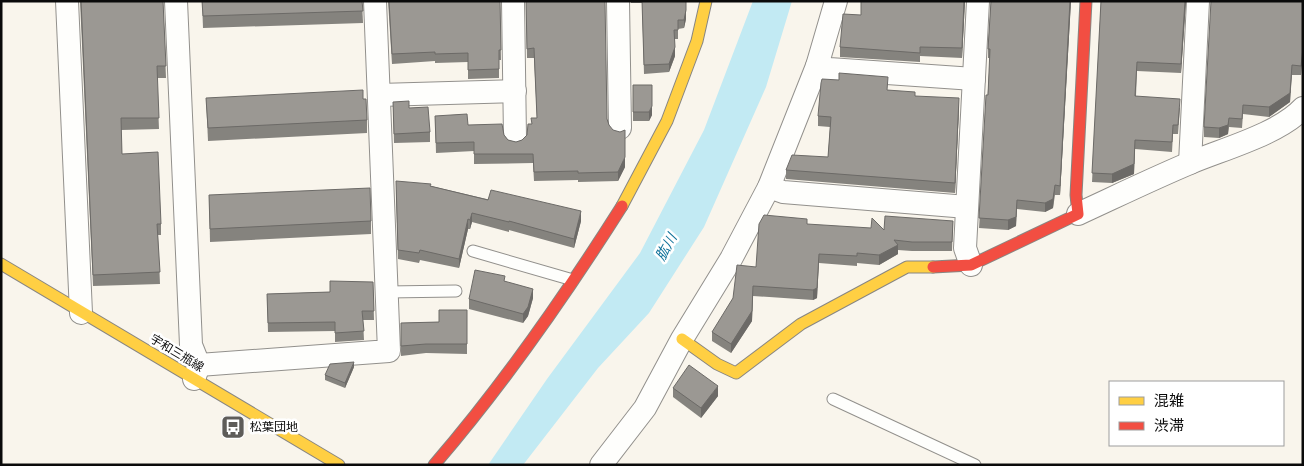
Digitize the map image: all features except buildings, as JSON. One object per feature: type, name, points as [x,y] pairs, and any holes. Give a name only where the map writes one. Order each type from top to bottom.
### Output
[{"type":"street","points":[[67,1],[81,312]]},
{"type":"street","points":[[176,1],[191,345],[197,372],[389,351],[375,1]]},
{"type":"street","points":[[513,1],[515,138]]},
{"type":"street","points":[[618,1],[620,128]]},
{"type":"street","points":[[434,465],[471,422],[573,280],[625,201],[667,121],[697,41],[706,1]]},
{"type":"street","points":[[601,465],[645,408],[682,339],[731,259],[769,187],[817,66],[836,1]]},
{"type":"street","points":[[971,265],[965,248],[978,1]]},
{"type":"street","points":[[1078,214],[1076,195],[1086,1]]},
{"type":"street","points":[[1190,163],[1198,1]]},
{"type":"street","points":[[817,66],[829,69],[974,79]]},
{"type":"street","points":[[379,95],[515,91]]},
{"type":"street","points":[[682,339],[717,364],[736,373],[801,324],[907,267],[971,265],[1190,163],[1274,129],[1294,118],[1303,108]]},
{"type":"street","points":[[769,187],[783,192],[967,207]]},
{"type":"street","name":"宇和三瓶線","points":[[1,264],[81,312],[197,372],[339,465]]},
{"type":"lane","points":[[473,251],[573,280]]},
{"type":"lane","points":[[387,292],[456,291]]},
{"type":"lane","points":[[833,399],[975,465]]},
{"type":"water","name":"肱川","points":[[753,1],[792,1],[766,87],[704,227],[649,313],[598,368],[523,465],[488,465],[547,379],[640,253],[704,130]]},
{"type":"traffic: slow","points":[[622,206],[667,121],[697,41],[706,1]]},
{"type":"traffic: slow","points":[[1,264],[339,465]]},
{"type":"traffic: slow","points":[[682,339],[717,364],[736,373],[801,324],[907,267],[933,267]]},
{"type":"traffic: jam","points":[[933,267],[971,265],[1078,214],[1076,195],[1086,1]]},
{"type":"traffic: jam","points":[[434,465],[485,403],[533,339],[622,206]]},
{"type":"place","name":"松葉団地","points":[[233,427]]}]
